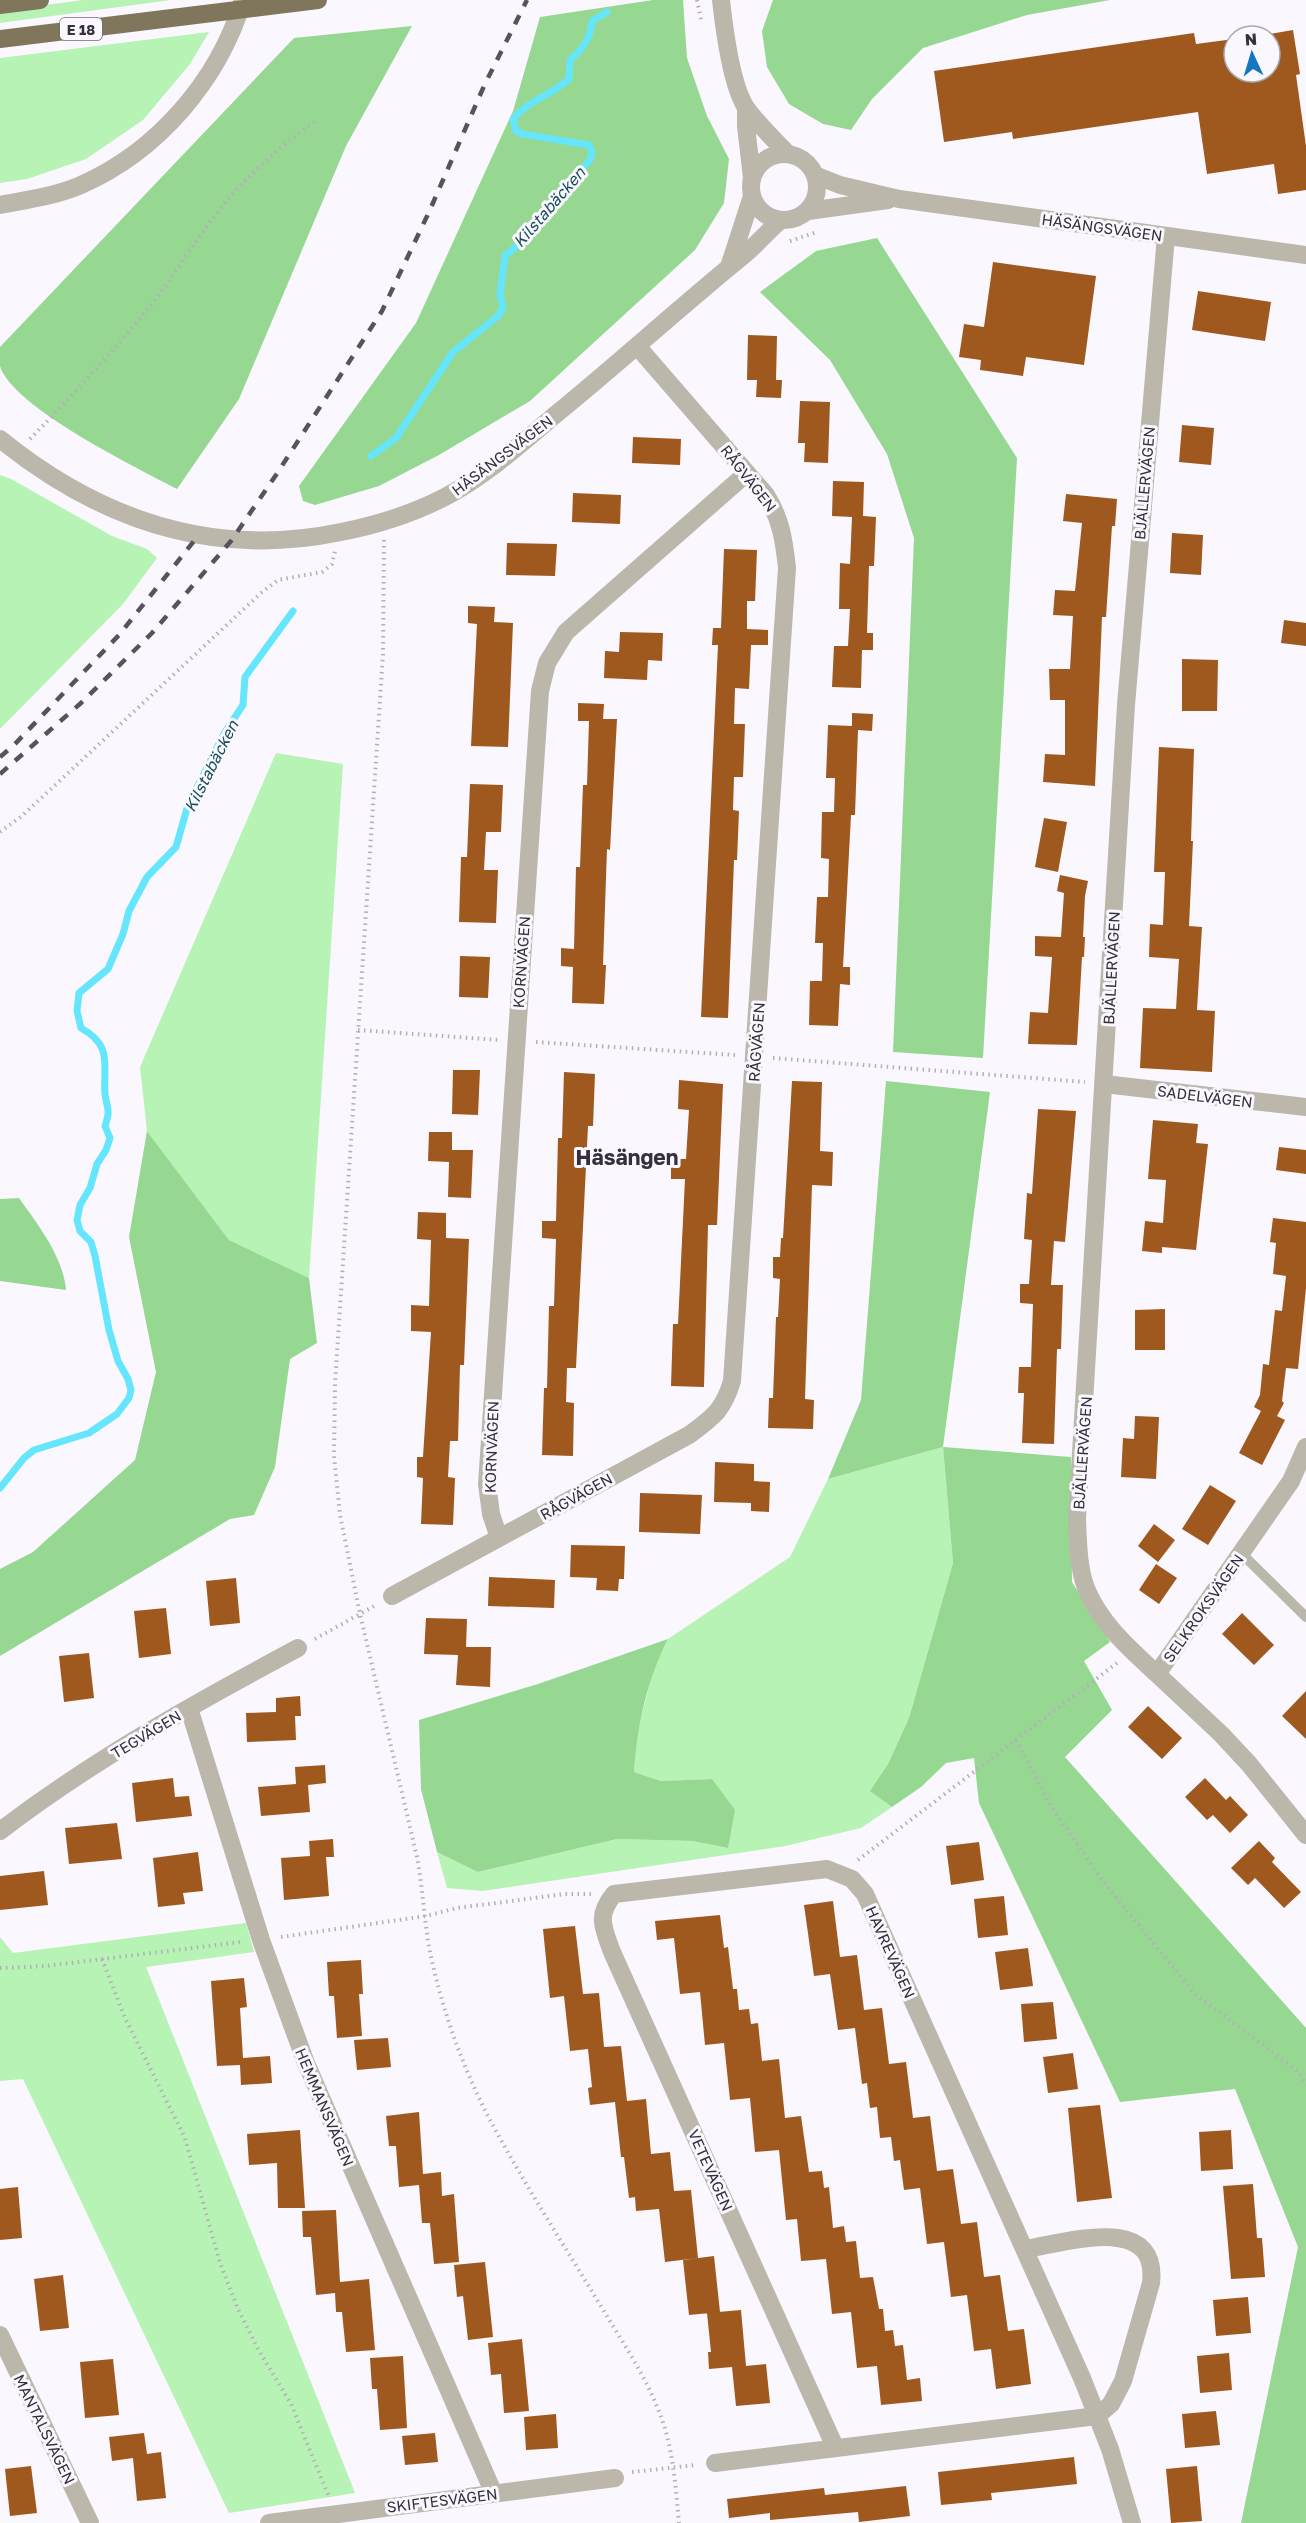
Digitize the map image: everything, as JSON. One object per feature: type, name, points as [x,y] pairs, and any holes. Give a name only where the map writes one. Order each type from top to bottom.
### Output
[{"type":"highway","points":[[0,5],[34,0]]},
{"type":"highway","name":"E 18","points":[[0,39],[318,0]]},
{"type":"street","points":[[0,205],[79,186],[111,170],[144,145],[183,111],[206,80],[227,44],[243,0]]},
{"type":"street","points":[[721,0],[724,33],[739,92],[746,108],[771,138],[788,154],[804,161],[815,175],[818,190],[813,205],[795,219],[781,220],[763,213],[752,187],[746,108]]},
{"type":"street","points":[[729,267],[752,187],[762,163],[770,157],[788,154]]},
{"type":"street","name":"HÄSÄNGSVÄGEN","points":[[815,175],[840,185],[899,199],[1306,255]]},
{"type":"street","name":"HÄSÄNGSVÄGEN","points":[[808,211],[899,199]]},
{"type":"street","name":"HÄSÄNGSVÄGEN","points":[[0,439],[73,491],[123,515],[170,531],[241,542],[320,537],[385,521],[446,497],[480,475],[523,442],[637,346],[781,220]]},
{"type":"street","name":"BJÄLLERVÄGEN","points":[[1157,1674],[1132,1651],[1101,1616],[1086,1587],[1079,1552],[1077,1519],[1126,705],[1166,236]]},
{"type":"street","name":"RÅGVÄGEN","points":[[392,1596],[689,1435],[711,1418],[725,1403],[732,1381],[787,568],[784,536],[777,514],[766,495],[637,346]]},
{"type":"street","name":"KORNVÄGEN","points":[[499,1538],[491,1514],[487,1484],[540,691],[547,663],[566,632],[747,473]]},
{"type":"street","name":"SADELVÄGEN","points":[[1104,1084],[1306,1107]]},
{"type":"street","name":"SELKROKSVÄGEN","points":[[1304,1456],[1291,1481],[1157,1674],[1250,1764],[1306,1835]]},
{"type":"street","name":"TEGVÄGEN","points":[[0,1831],[34,1805],[117,1751],[298,1648]]},
{"type":"street","name":"HEMMANSVÄGEN","points":[[189,1708],[261,1940],[291,2022],[330,2121],[494,2494]]},
{"type":"street","name":"HAVREVÄGEN","points":[[614,1894],[827,1869],[852,1879],[865,1894],[1097,2415],[1110,2449],[1132,2523]]},
{"type":"street","name":"VETEVÄGEN","points":[[614,1894],[603,1907],[602,1926],[612,1952],[835,2447]]},
{"type":"street","points":[[715,2463],[1097,2415],[1111,2404],[1123,2381],[1151,2283],[1152,2269],[1147,2252],[1131,2240],[1109,2236],[1025,2249]]},
{"type":"street","name":"MANTALSVÄGEN","points":[[0,2336],[90,2523]]},
{"type":"street","name":"SKIFTESVÄGEN","points":[[269,2523],[615,2478]]},
{"type":"lane","points":[[1241,1553],[1306,1617]]},
{"type":"path","points":[[17,453],[63,406],[147,309],[214,216],[254,171],[284,144],[317,120]]},
{"type":"path","points":[[785,243],[824,229]]},
{"type":"path","points":[[384,540],[384,631],[334,1432],[340,1515],[360,1614],[417,1857],[431,1953],[444,2007],[476,2090],[512,2157],[644,2381],[665,2430],[673,2468],[679,2523]]},
{"type":"path","points":[[0,832],[22,816],[261,593],[278,580],[322,572],[332,564],[335,549]]},
{"type":"path","points":[[358,1030],[1104,1084]]},
{"type":"path","points":[[298,1648],[392,1596]]},
{"type":"path","points":[[1132,1651],[1016,1740],[1006,1747],[903,1825],[866,1854],[856,1861],[875,1846],[885,1839],[903,1825],[932,1804],[988,1761],[1101,1675],[1132,1651]]},
{"type":"path","points":[[1016,1740],[1051,1806],[1102,1880],[1195,1994],[1299,2072],[1306,2085]]},
{"type":"path","points":[[0,1968],[102,1959],[261,1940],[426,1916],[457,1908],[565,1894],[614,1894]]},
{"type":"path","points":[[102,1959],[125,2018],[185,2138],[220,2263],[238,2309],[258,2349],[291,2404],[317,2463],[335,2514]]},
{"type":"path","points":[[615,2478],[633,2472],[715,2463]]},
{"type":"green space","points":[[83,0],[171,0],[0,23],[0,11]]},
{"type":"green space","points":[[653,0],[683,0],[687,58],[707,116],[729,159],[724,203],[695,250],[530,401],[439,455],[379,486],[315,505],[303,501],[299,486],[416,323],[513,111],[540,17]]},
{"type":"green space","points":[[773,0],[1110,0],[1027,15],[923,48],[872,99],[851,130],[823,124],[789,104],[767,67],[762,31]]},
{"type":"green space","points":[[412,26],[346,146],[239,399],[177,489],[107,452],[51,418],[27,400],[9,382],[0,366],[0,347],[294,38]]},
{"type":"green space","points":[[209,32],[190,64],[143,120],[86,159],[27,179],[0,183],[0,58]]},
{"type":"green space","points":[[877,238],[1017,458],[983,1058],[893,1052],[914,538],[887,454],[830,360],[760,292],[816,251]]},
{"type":"green space","points":[[0,475],[112,536],[147,549],[157,558],[123,604],[0,729]]},
{"type":"green space","points":[[276,753],[343,764],[309,1278],[229,1240],[147,1131],[140,1067]]},
{"type":"green space","points":[[886,1081],[990,1092],[943,1447],[828,1479],[861,1400]]},
{"type":"green space","points":[[147,1131],[229,1240],[309,1278],[317,1343],[290,1359],[275,1467],[254,1515],[230,1519],[0,1656],[0,1569],[33,1552],[135,1460],[156,1372],[129,1237]]},
{"type":"green space","points":[[19,1198],[55,1253],[66,1290],[0,1281],[0,1199]]},
{"type":"green space","points":[[943,1447],[953,1563],[909,1718],[888,1764],[871,1791],[892,1807],[861,1828],[785,1846],[483,1891],[447,1888],[437,1852],[479,1872],[617,1839],[692,1841],[727,1848],[712,1779],[661,1781],[634,1772],[636,1737],[654,1667],[668,1639],[790,1557],[828,1479]]},
{"type":"green space","points":[[943,1447],[1071,1457],[1072,1582],[1110,1642],[1084,1661],[1112,1710],[1065,1757],[1306,2028],[1306,2523],[1241,2523],[1298,2247],[1235,2089],[1120,2102],[979,1803],[974,1758],[946,1763],[921,1787],[892,1807],[870,1791],[888,1764],[909,1718],[953,1563]]},
{"type":"green space","points":[[668,1639],[654,1670],[644,1703],[634,1772],[661,1781],[712,1779],[735,1810],[728,1848],[692,1841],[617,1839],[478,1872],[437,1852],[421,1789],[419,1720],[538,1684]]},
{"type":"green space","points":[[246,1923],[254,1952],[146,1967],[355,2493],[229,2513],[23,2079],[0,2081],[0,1937],[13,1953]]},
{"type":"building","points":[[1293,30],[1300,74],[1296,75],[1306,146],[1306,190],[1278,194],[1274,164],[1207,174],[1198,112],[1013,139],[1012,132],[944,142],[934,71],[1194,33],[1196,44],[1222,41],[1222,84],[1282,84],[1282,32]]},
{"type":"building","points":[[993,262],[1096,276],[1084,365],[1026,357],[1023,376],[980,370],[981,360],[959,357],[964,324],[984,327]]},
{"type":"building","points":[[1198,291],[1271,302],[1265,341],[1192,330]]},
{"type":"building","points":[[748,335],[777,336],[776,380],[782,380],[781,398],[756,397],[757,380],[747,380]]},
{"type":"building","points":[[800,401],[830,402],[828,463],[804,462],[805,443],[798,443]]},
{"type":"building","points":[[1182,425],[1214,428],[1211,465],[1179,462]]},
{"type":"building","points":[[633,437],[681,439],[680,465],[632,463]]},
{"type":"building","points":[[833,481],[864,482],[863,516],[876,517],[874,566],[869,566],[867,633],[873,633],[873,650],[862,650],[861,688],[832,687],[834,646],[848,646],[850,609],[839,609],[840,563],[850,564],[852,517],[832,516]]},
{"type":"building","points":[[573,493],[621,495],[620,524],[572,522]]},
{"type":"building","points":[[1066,494],[1117,499],[1115,526],[1112,526],[1106,617],[1102,617],[1095,786],[1043,782],[1045,754],[1065,755],[1065,700],[1050,700],[1049,669],[1070,669],[1073,616],[1053,615],[1055,590],[1075,591],[1082,523],[1063,521]]},
{"type":"building","points":[[1172,533],[1203,535],[1201,575],[1170,573]]},
{"type":"building","points":[[507,543],[557,544],[555,576],[506,575]]},
{"type":"building","points":[[724,549],[757,550],[755,601],[747,601],[747,629],[768,630],[768,645],[751,645],[749,689],[735,688],[734,724],[745,724],[743,777],[734,777],[733,810],[739,811],[737,860],[734,860],[728,1018],[701,1017],[718,645],[712,645],[713,628],[721,628]]},
{"type":"building","points":[[468,606],[495,607],[494,622],[513,623],[508,747],[471,746],[477,624],[468,623]]},
{"type":"building","points":[[1284,620],[1306,623],[1306,646],[1281,643]]},
{"type":"building","points":[[620,632],[663,633],[662,661],[648,660],[647,680],[604,678],[605,651],[619,652]]},
{"type":"building","points":[[1182,659],[1218,660],[1217,711],[1182,711]]},
{"type":"building","points":[[578,703],[604,704],[603,719],[617,719],[610,850],[607,849],[604,1004],[572,1003],[573,967],[561,966],[561,948],[574,949],[576,867],[580,867],[583,785],[587,785],[589,721],[578,721]]},
{"type":"building","points":[[852,713],[873,714],[872,731],[858,730],[855,815],[851,815],[843,967],[850,967],[850,985],[840,984],[838,1026],[809,1025],[810,981],[822,981],[823,943],[815,943],[817,897],[828,897],[829,859],[821,858],[822,812],[834,812],[835,778],[826,778],[828,725],[852,726]]},
{"type":"building","points":[[1159,747],[1194,749],[1189,926],[1202,927],[1197,1010],[1215,1011],[1212,1072],[1140,1068],[1143,1008],[1176,1009],[1179,959],[1149,957],[1150,924],[1163,925],[1165,872],[1154,872]]},
{"type":"building","points":[[470,784],[503,785],[501,832],[486,832],[484,870],[498,870],[496,923],[459,922],[461,857],[467,857]]},
{"type":"building","points":[[1044,818],[1067,822],[1058,872],[1035,867]]},
{"type":"building","points":[[1060,875],[1088,881],[1085,896],[1084,957],[1082,957],[1077,1045],[1028,1044],[1030,1012],[1048,1013],[1052,957],[1035,956],[1035,936],[1061,937],[1064,893],[1057,891]]},
{"type":"building","points":[[460,956],[490,957],[488,998],[459,997]]},
{"type":"building","points":[[453,1070],[480,1070],[478,1115],[452,1114]]},
{"type":"building","points":[[564,1072],[595,1074],[593,1126],[588,1126],[576,1368],[567,1368],[566,1402],[574,1403],[573,1456],[542,1455],[544,1388],[547,1388],[549,1306],[554,1306],[556,1239],[542,1238],[542,1221],[556,1221],[558,1138],[562,1138]]},
{"type":"building","points":[[679,1080],[723,1084],[717,1225],[708,1225],[704,1387],[671,1386],[673,1324],[678,1324],[685,1179],[671,1179],[671,1159],[686,1159],[689,1110],[678,1109]]},
{"type":"building","points":[[792,1081],[822,1082],[820,1151],[833,1152],[832,1186],[812,1185],[805,1399],[814,1400],[813,1429],[768,1428],[769,1398],[773,1398],[780,1279],[773,1278],[773,1257],[780,1257],[781,1238],[783,1238]]},
{"type":"building","points":[[1038,1109],[1076,1111],[1065,1242],[1054,1241],[1051,1285],[1063,1285],[1061,1349],[1057,1349],[1054,1444],[1022,1443],[1024,1393],[1018,1393],[1019,1367],[1031,1367],[1033,1304],[1020,1303],[1020,1284],[1029,1284],[1032,1240],[1024,1239],[1027,1193],[1032,1194]]},
{"type":"building","points":[[1153,1120],[1198,1124],[1196,1143],[1208,1144],[1196,1250],[1162,1247],[1162,1253],[1142,1251],[1145,1221],[1163,1223],[1166,1180],[1148,1179]]},
{"type":"building","points":[[429,1132],[452,1132],[452,1150],[473,1150],[471,1198],[448,1197],[449,1162],[428,1161]]},
{"type":"building","points":[[1279,1147],[1306,1150],[1306,1174],[1276,1170]]},
{"type":"building","points":[[418,1212],[446,1213],[446,1238],[469,1239],[464,1365],[460,1365],[458,1441],[450,1441],[448,1477],[455,1478],[453,1525],[421,1524],[423,1478],[417,1477],[417,1457],[423,1457],[431,1332],[411,1331],[411,1305],[429,1306],[431,1240],[417,1239]]},
{"type":"building","points":[[1273,1218],[1306,1222],[1306,1288],[1298,1369],[1286,1368],[1282,1401],[1284,1403],[1277,1416],[1285,1420],[1262,1465],[1239,1453],[1261,1411],[1254,1407],[1260,1395],[1263,1364],[1269,1365],[1275,1310],[1282,1311],[1286,1276],[1273,1274],[1276,1243],[1270,1242]]},
{"type":"building","points":[[1165,1309],[1165,1350],[1135,1350],[1135,1310]]},
{"type":"building","points":[[1135,1416],[1159,1417],[1156,1479],[1121,1477],[1123,1438],[1134,1439]]},
{"type":"building","points":[[715,1462],[754,1464],[754,1481],[770,1482],[769,1512],[751,1511],[751,1503],[714,1502]]},
{"type":"building","points":[[1210,1485],[1236,1501],[1208,1545],[1182,1529]]},
{"type":"building","points":[[640,1493],[702,1495],[700,1534],[639,1532]]},
{"type":"building","points":[[1154,1524],[1175,1540],[1158,1562],[1138,1546]]},
{"type":"building","points":[[571,1545],[625,1546],[624,1579],[619,1579],[618,1591],[596,1590],[597,1578],[570,1577]]},
{"type":"building","points":[[1156,1564],[1177,1578],[1159,1604],[1139,1590]]},
{"type":"building","points":[[489,1577],[555,1580],[554,1608],[488,1606]]},
{"type":"building","points":[[236,1578],[240,1623],[210,1626],[206,1581]]},
{"type":"building","points":[[166,1608],[171,1654],[139,1658],[134,1611]]},
{"type":"building","points":[[1242,1613],[1274,1645],[1254,1665],[1222,1634]]},
{"type":"building","points":[[426,1618],[467,1619],[466,1647],[491,1647],[490,1687],[456,1685],[458,1655],[424,1654]]},
{"type":"building","points":[[89,1653],[94,1698],[64,1702],[59,1656]]},
{"type":"building","points":[[1306,1691],[1306,1739],[1282,1716]]},
{"type":"building","points":[[300,1696],[301,1716],[295,1716],[296,1740],[247,1742],[246,1713],[276,1712],[276,1698]]},
{"type":"building","points":[[1148,1706],[1182,1738],[1162,1759],[1128,1727]]},
{"type":"building","points":[[325,1765],[326,1783],[308,1785],[310,1812],[261,1816],[258,1787],[296,1784],[295,1767]]},
{"type":"building","points":[[173,1778],[175,1797],[189,1796],[192,1816],[136,1822],[132,1783]]},
{"type":"building","points":[[1205,1778],[1226,1800],[1230,1796],[1248,1815],[1230,1833],[1213,1815],[1207,1820],[1185,1797]]},
{"type":"building","points":[[117,1823],[122,1859],[69,1864],[65,1828]]},
{"type":"building","points":[[333,1839],[334,1857],[326,1857],[329,1896],[284,1900],[281,1858],[310,1856],[309,1841]]},
{"type":"building","points":[[1259,1841],[1275,1858],[1272,1862],[1301,1892],[1284,1908],[1255,1878],[1248,1885],[1231,1868]]},
{"type":"building","points":[[979,1842],[984,1880],[951,1885],[946,1846]]},
{"type":"building","points":[[198,1852],[203,1891],[183,1893],[185,1904],[158,1907],[153,1858]]},
{"type":"building","points":[[44,1871],[48,1905],[0,1910],[0,1876]]},
{"type":"building","points":[[1004,1896],[1008,1935],[978,1938],[974,1899]]},
{"type":"building","points":[[833,1901],[840,1957],[857,1955],[864,2010],[882,2008],[889,2064],[906,2062],[913,2118],[930,2116],[937,2171],[953,2169],[961,2224],[977,2222],[984,2277],[1000,2275],[1008,2331],[1024,2329],[1031,2384],[996,2389],[991,2349],[974,2351],[967,2295],[951,2297],[944,2242],[927,2244],[920,2188],[904,2190],[900,2160],[894,2161],[891,2137],[880,2138],[877,2107],[870,2108],[867,2083],[862,2084],[855,2028],[838,2030],[830,1974],[814,1976],[804,1905]]},
{"type":"building","points":[[720,1915],[724,1948],[728,1947],[733,1989],[737,1989],[739,2010],[749,2009],[751,2024],[758,2023],[762,2061],[779,2059],[785,2118],[801,2116],[809,2172],[822,2171],[824,2188],[829,2187],[833,2228],[844,2226],[846,2242],[856,2241],[860,2278],[873,2277],[879,2309],[883,2309],[885,2331],[893,2330],[895,2346],[903,2345],[907,2380],[920,2378],[922,2401],[881,2405],[877,2366],[857,2368],[851,2312],[832,2314],[826,2259],[801,2261],[797,2219],[786,2220],[779,2150],[755,2152],[750,2098],[730,2100],[724,2043],[705,2045],[700,1992],[680,1994],[674,1938],[657,1940],[655,1921]]},
{"type":"building","points":[[575,1926],[583,1994],[599,1993],[604,2047],[621,2046],[627,2101],[646,2099],[651,2154],[670,2152],[674,2191],[691,2190],[698,2258],[665,2262],[659,2209],[636,2211],[635,2197],[629,2198],[624,2157],[621,2157],[615,2102],[590,2105],[588,2088],[592,2087],[588,2049],[570,2051],[564,1996],[550,1998],[543,1929]]},
{"type":"building","points":[[1028,1948],[1033,1986],[1000,1990],[995,1952]]},
{"type":"building","points":[[361,1960],[363,1994],[359,1994],[362,2036],[337,2038],[334,1996],[329,1996],[327,1962]]},
{"type":"building","points":[[244,1978],[247,2007],[240,2008],[243,2058],[270,2056],[272,2083],[241,2085],[240,2065],[217,2066],[211,1981]]},
{"type":"building","points":[[1053,2002],[1057,2039],[1024,2042],[1021,2004]]},
{"type":"building","points":[[388,2038],[391,2067],[357,2070],[354,2040]]},
{"type":"building","points":[[1073,2053],[1078,2089],[1048,2093],[1043,2057]]},
{"type":"building","points":[[1100,2105],[1112,2198],[1077,2202],[1068,2108]]},
{"type":"building","points":[[419,2112],[423,2174],[441,2172],[442,2196],[454,2194],[459,2262],[434,2264],[430,2223],[422,2223],[419,2185],[399,2187],[396,2146],[389,2146],[386,2116]]},
{"type":"building","points":[[300,2130],[305,2208],[278,2208],[277,2163],[249,2165],[247,2134]]},
{"type":"building","points":[[1231,2130],[1233,2169],[1201,2171],[1199,2132]]},
{"type":"building","points":[[1253,2184],[1257,2238],[1262,2238],[1265,2277],[1231,2279],[1223,2186]]},
{"type":"building","points":[[18,2187],[22,2238],[0,2240],[0,2189]]},
{"type":"building","points":[[336,2210],[340,2282],[369,2279],[375,2350],[346,2352],[342,2312],[336,2312],[335,2293],[316,2295],[311,2237],[303,2237],[302,2211]]},
{"type":"building","points":[[714,2256],[720,2312],[689,2315],[683,2260]]},
{"type":"building","points":[[485,2262],[493,2337],[468,2340],[463,2296],[457,2297],[454,2265]]},
{"type":"building","points":[[63,2275],[69,2328],[40,2331],[34,2279]]},
{"type":"building","points":[[1248,2297],[1251,2333],[1216,2336],[1213,2300]]},
{"type":"building","points":[[741,2310],[746,2366],[766,2364],[770,2403],[736,2406],[732,2367],[709,2369],[708,2352],[711,2352],[707,2313]]},
{"type":"building","points":[[522,2339],[529,2411],[504,2413],[501,2374],[491,2375],[488,2343]]},
{"type":"building","points":[[1229,2353],[1232,2390],[1200,2393],[1197,2356]]},
{"type":"building","points":[[403,2356],[407,2428],[380,2430],[377,2389],[372,2389],[370,2358]]},
{"type":"building","points":[[113,2359],[119,2415],[85,2418],[80,2362]]},
{"type":"building","points":[[1216,2411],[1220,2445],[1185,2448],[1182,2414]]},
{"type":"building","points":[[556,2414],[558,2448],[526,2450],[524,2417]]},
{"type":"building","points":[[144,2433],[147,2454],[161,2452],[166,2498],[137,2501],[133,2458],[112,2461],[109,2437]]},
{"type":"building","points":[[435,2433],[438,2462],[405,2465],[402,2436]]},
{"type":"building","points":[[1074,2457],[1077,2484],[991,2493],[992,2500],[941,2505],[938,2472]]},
{"type":"building","points":[[31,2466],[37,2513],[10,2516],[5,2469]]},
{"type":"building","points":[[1197,2466],[1202,2521],[1171,2523],[1166,2469]]},
{"type":"building","points":[[906,2486],[910,2516],[859,2522],[858,2512],[770,2520],[770,2513],[729,2518],[727,2499],[824,2488],[825,2495]]},
{"type":"waterway","name":"Kilstabäcken","points":[[371,456],[396,438],[453,352],[498,316],[503,308],[500,294],[505,256],[525,239],[530,228],[590,160],[592,152],[589,145],[522,134],[516,131],[513,119],[519,112],[569,79],[570,60],[586,43],[592,21],[607,12]]},
{"type":"waterway","name":"Kilstabäcken","points":[[0,1488],[24,1458],[34,1450],[89,1433],[117,1414],[129,1398],[131,1390],[118,1361],[109,1330],[91,1242],[80,1231],[77,1220],[80,1205],[90,1188],[97,1164],[110,1138],[105,1126],[108,1112],[104,1056],[98,1042],[81,1028],[77,1011],[79,993],[108,969],[123,934],[129,911],[147,877],[176,847],[188,805],[225,732],[243,705],[245,677],[293,611]]},
{"type":"railway","points":[[0,774],[81,703],[152,633],[231,541],[276,475],[382,311],[429,212],[484,86],[527,0]]},
{"type":"railway","points":[[0,757],[119,635],[198,536]]},
{"type":"district","name":"Häsängen","points":[[627,1157]]}]
